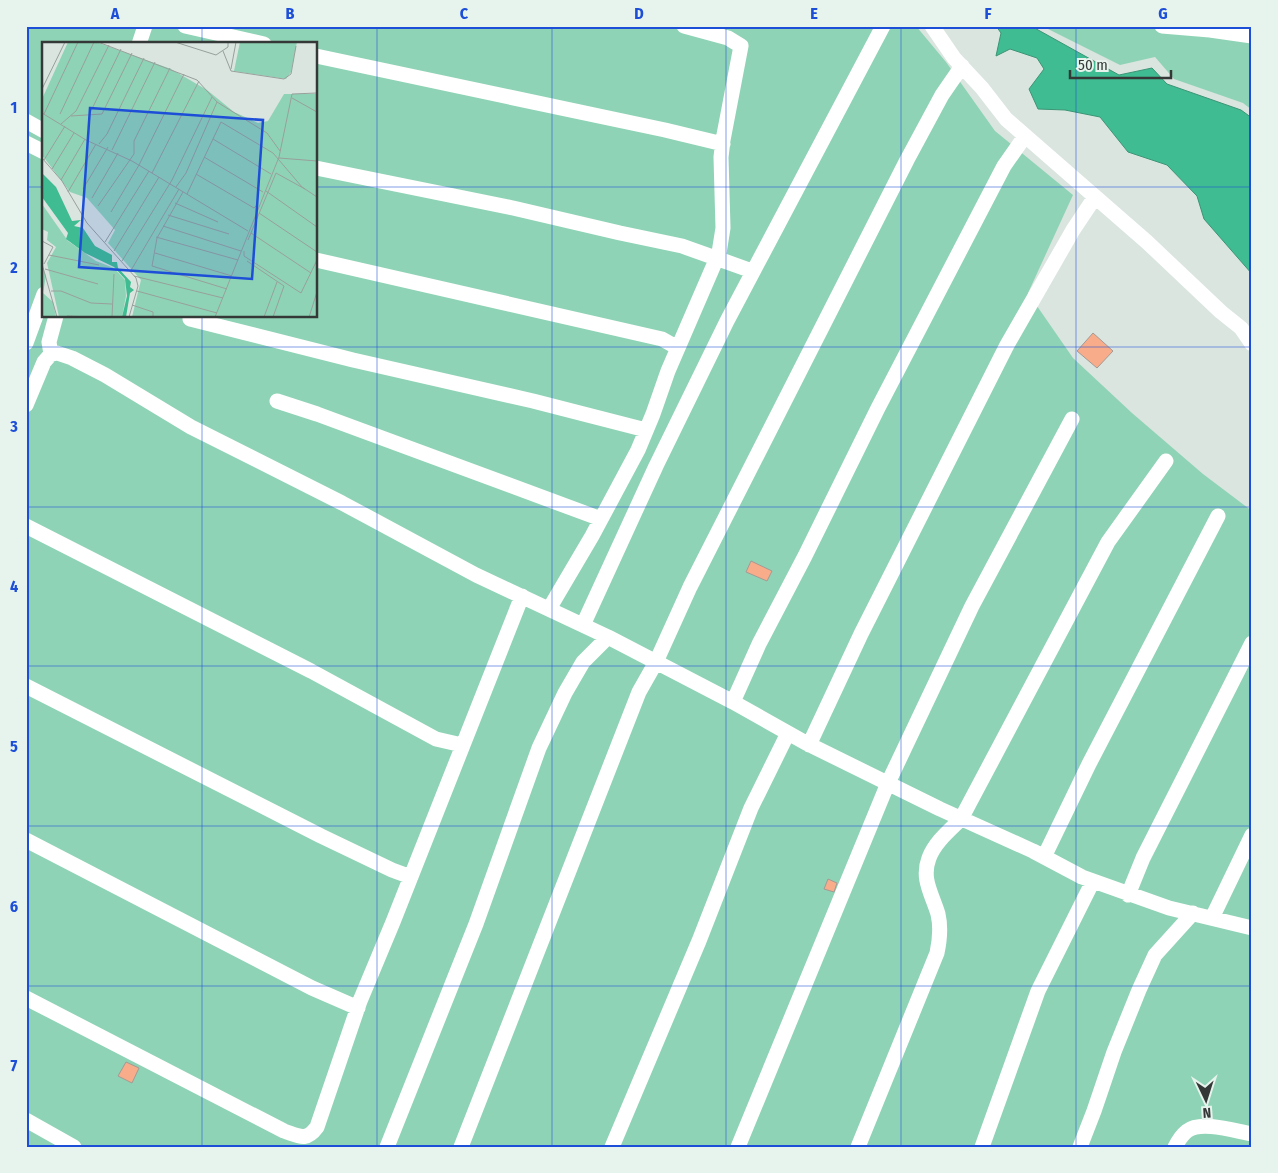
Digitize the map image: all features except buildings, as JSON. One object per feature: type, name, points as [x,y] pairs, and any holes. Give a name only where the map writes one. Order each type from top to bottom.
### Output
[{"type":"street","points":[[140,42],[145,26]]},
{"type":"street","points":[[185,26],[255,42]]},
{"type":"street","points":[[548,609],[623,480],[646,430],[678,348],[719,253],[723,228],[721,157],[742,46],[728,38],[684,26]]},
{"type":"street","points":[[583,625],[656,466],[752,271],[883,26]]},
{"type":"street","points":[[932,26],[1006,120],[1241,328],[1252,344]]},
{"type":"street","points":[[1162,26],[1252,36]]},
{"type":"street","points":[[318,56],[723,144]]},
{"type":"street","points":[[461,1147],[639,692],[656,662],[690,587],[811,346],[933,111],[962,66]]},
{"type":"street","points":[[26,121],[42,130]]},
{"type":"street","points":[[733,702],[759,644],[904,357],[1004,166],[1025,136]]},
{"type":"street","points":[[26,143],[42,151]]},
{"type":"street","points":[[318,168],[513,208],[682,246],[716,260],[752,271]]},
{"type":"street","points":[[809,745],[861,634],[1007,345],[1073,230],[1095,197]]},
{"type":"street","points":[[318,260],[662,339],[678,348]]},
{"type":"street","points":[[26,342],[42,299]]},
{"type":"street","points":[[51,354],[49,342],[55,318]]},
{"type":"street","points":[[190,319],[646,430]]},
{"type":"street","points":[[26,405],[44,362],[51,354],[57,353],[72,358],[191,427],[342,503],[476,575],[608,637],[733,702],[809,745],[1093,881],[1168,908],[1252,928]]},
{"type":"street","points":[[277,401],[601,519]]},
{"type":"street","points":[[738,1147],[888,783],[972,606],[1072,419]]},
{"type":"street","points":[[858,1147],[937,953],[941,934],[938,915],[927,886],[926,871],[929,857],[936,845],[961,818],[1108,542],[1166,461]]},
{"type":"street","points":[[1044,858],[1089,764],[1218,516]]},
{"type":"street","points":[[26,526],[311,671],[436,739],[462,746]]},
{"type":"street","points":[[26,998],[284,1131],[306,1137],[312,1134],[317,1127],[358,1008],[522,596]]},
{"type":"street","points":[[387,1147],[476,924],[539,748],[565,693],[583,662],[608,637]]},
{"type":"street","points":[[1128,895],[1143,858],[1252,643]]},
{"type":"street","points":[[26,686],[321,836],[392,870],[411,877]]},
{"type":"street","points":[[612,1147],[699,941],[751,808],[788,733]]},
{"type":"street","points":[[1212,918],[1252,835]]},
{"type":"street","points":[[26,840],[312,988],[358,1008]]},
{"type":"street","points":[[982,1147],[1038,991],[1093,881]]},
{"type":"street","points":[[1080,1147],[1114,1052],[1151,964],[1156,955],[1193,914]]},
{"type":"street","points":[[26,1120],[74,1147]]},
{"type":"street","points":[[1176,1147],[1188,1130],[1196,1127],[1212,1126],[1252,1134]]},
{"type":"shaded area","points":[[26,26],[916,26],[946,62],[995,131],[1073,195],[1028,293],[1073,358],[1132,413],[1203,474],[1252,511],[1252,1147],[26,1147]]},
{"type":"shaded area","points":[[996,26],[1031,26],[1119,75],[1152,68],[1167,84],[1241,110],[1252,118],[1252,274],[1204,219],[1197,196],[1167,165],[1128,152],[1100,117],[1065,110],[1038,109],[1029,89],[1044,69],[1037,58],[1010,49],[996,56],[1001,33]]},
{"type":"shaded area","points":[[1042,26],[1252,26],[1252,110],[1243,103],[1174,79],[1155,57],[1120,65]]}]
